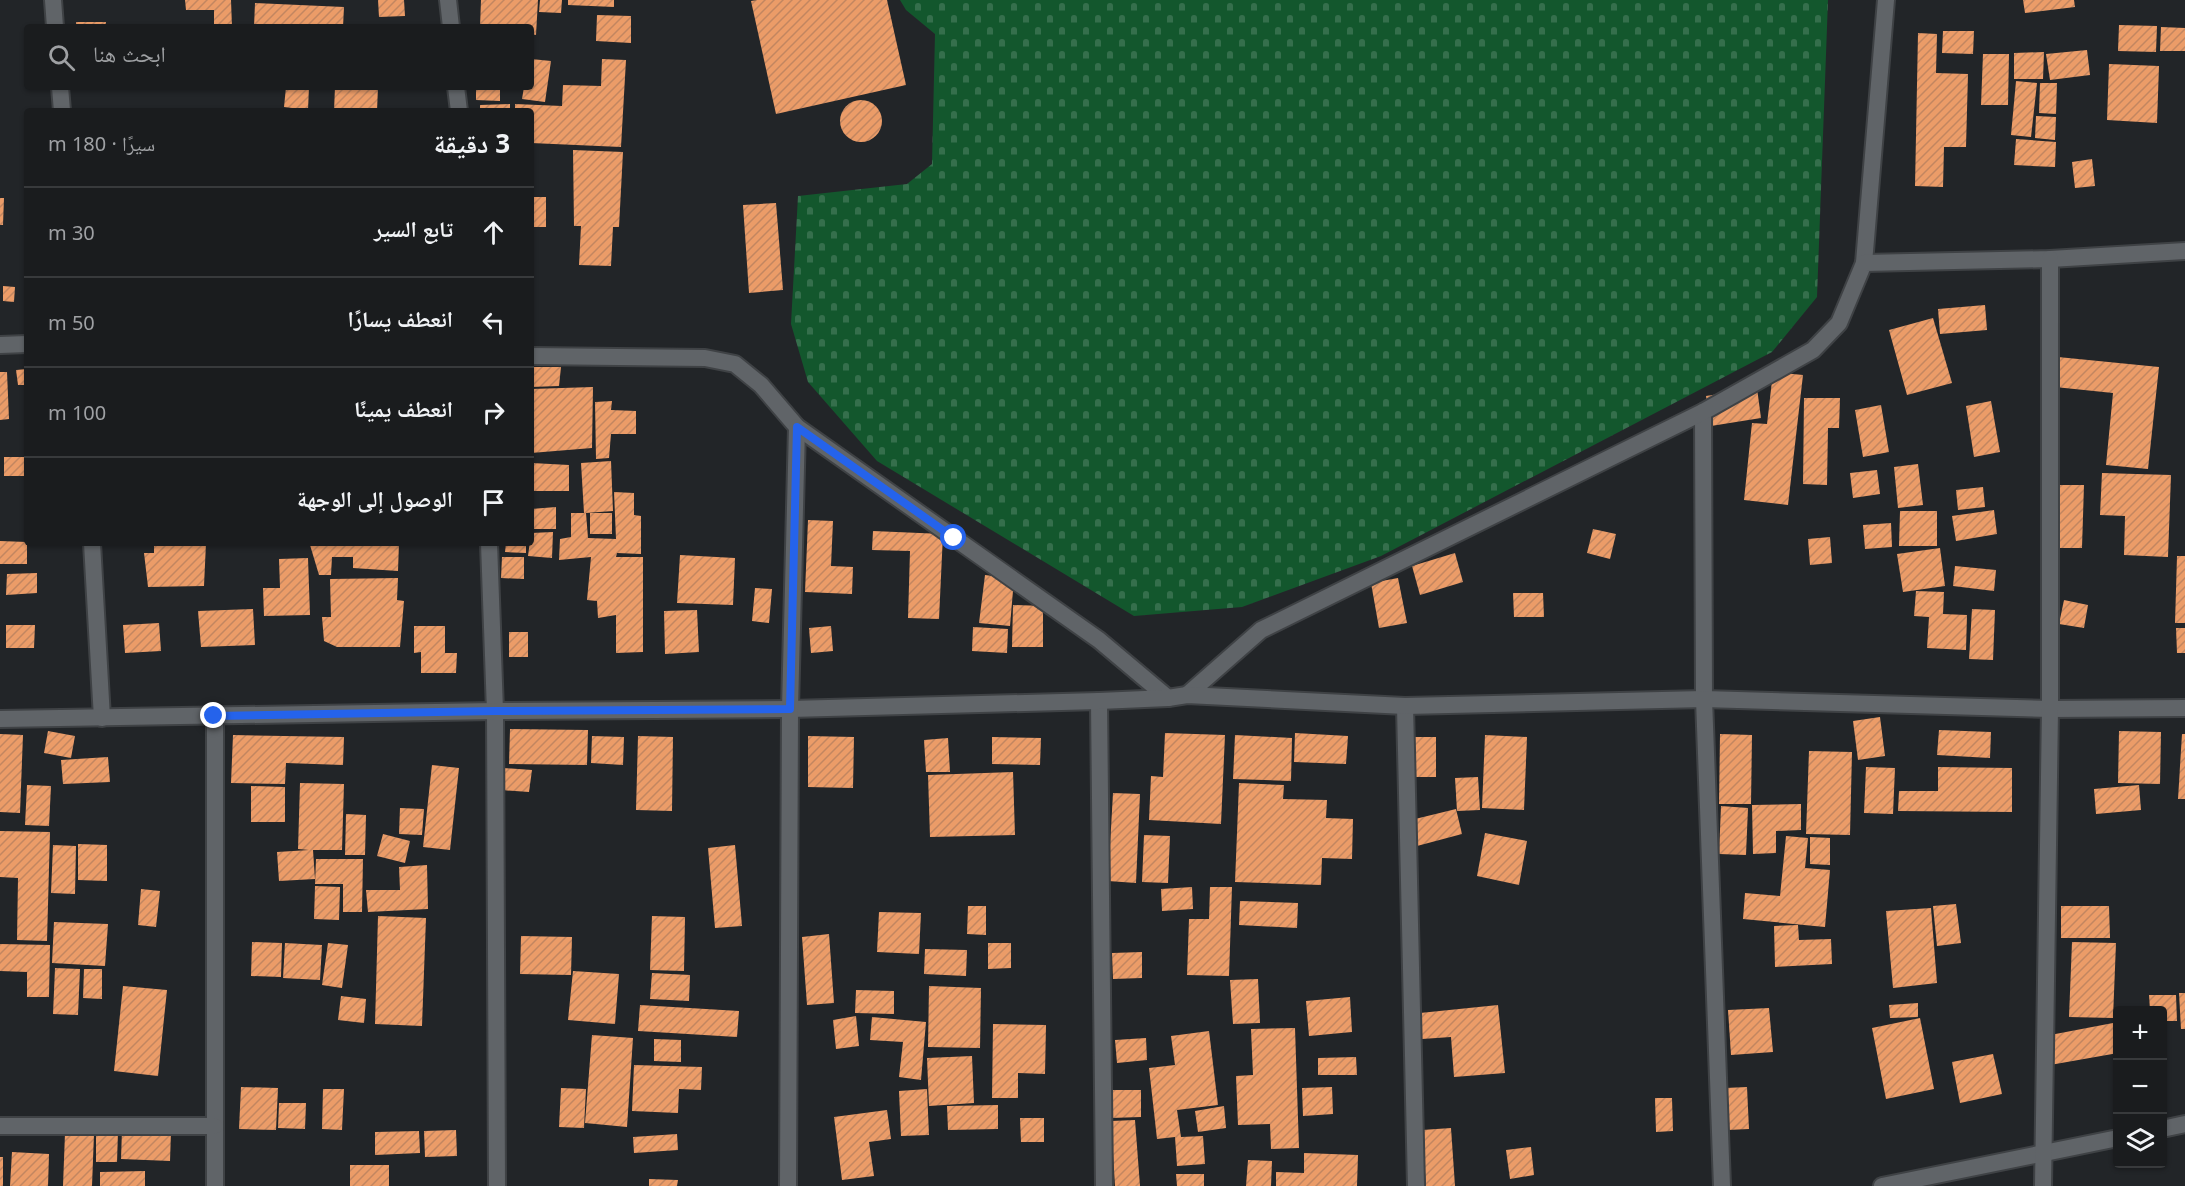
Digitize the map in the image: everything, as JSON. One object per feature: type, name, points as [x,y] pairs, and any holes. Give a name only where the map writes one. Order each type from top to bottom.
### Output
[{"type":"street","points":[[53,0],[55,24]]},
{"type":"street","points":[[448,0],[451,24]]},
{"type":"street","points":[[1187,694],[1261,630],[1703,412],[1814,350],[1839,323],[1864,263],[1886,0]]},
{"type":"street","points":[[60,90],[62,108]]},
{"type":"street","points":[[456,90],[459,108]]},
{"type":"street","points":[[1864,263],[2050,259],[2185,251]]},
{"type":"street","points":[[2043,1186],[2050,709],[2050,259]]},
{"type":"street","points":[[0,345],[24,344]]},
{"type":"street","points":[[534,356],[705,358],[735,364],[761,385],[797,427],[1099,640],[1168,698]]},
{"type":"street","points":[[1703,412],[1704,699],[1722,1186]]},
{"type":"street","points":[[788,1186],[790,709],[797,427]]},
{"type":"street","points":[[92,546],[102,718]]},
{"type":"street","points":[[489,546],[495,711],[497,1186]]},
{"type":"street","points":[[0,719],[790,709],[1099,701],[1168,698],[1187,694],[1405,706],[1704,699],[2050,709],[2185,708]]},
{"type":"street","points":[[1099,701],[1104,1186]]},
{"type":"street","points":[[1405,706],[1416,1186]]},
{"type":"street","points":[[214,716],[215,1186]]},
{"type":"street","points":[[2167,1128],[2185,1124]]},
{"type":"street","points":[[0,1126],[214,1126]]},
{"type":"street","points":[[1882,1186],[2113,1139]]},
{"type":"green space","points":[[900,0],[1828,0],[1817,297],[1772,352],[1381,556],[1242,607],[1134,616],[877,461],[808,382],[791,324],[798,196],[907,184],[932,164],[935,34],[906,10]]},
{"type":"building","points":[[185,0],[231,0],[232,24],[214,24],[214,10],[186,10]]},
{"type":"building","points":[[378,0],[404,0],[405,16],[379,17]]},
{"type":"building","points":[[481,0],[538,0],[536,35],[534,35],[534,24],[480,24]]},
{"type":"building","points":[[540,0],[562,0],[561,13],[539,12]]},
{"type":"building","points":[[568,0],[614,0],[614,7],[568,5]]},
{"type":"building","points":[[887,0],[906,85],[776,114],[751,1]]},
{"type":"building","points":[[2023,0],[2074,0],[2075,7],[2025,13]]},
{"type":"building","points":[[255,3],[344,7],[343,24],[254,24]]},
{"type":"building","points":[[597,15],[631,16],[631,43],[596,41]]},
{"type":"building","points":[[76,22],[106,22],[106,24],[76,24]]},
{"type":"building","points":[[2119,25],[2157,26],[2156,52],[2118,51]]},
{"type":"building","points":[[2161,27],[2185,28],[2185,51],[2160,51]]},
{"type":"building","points":[[1943,31],[1974,31],[1973,54],[1942,53]]},
{"type":"building","points":[[1918,33],[1937,34],[1936,73],[1968,74],[1966,147],[1944,147],[1943,187],[1915,186]]},
{"type":"building","points":[[2087,50],[2090,75],[2050,80],[2046,54]]},
{"type":"building","points":[[2044,52],[2043,79],[2014,79],[2014,53]]},
{"type":"building","points":[[1983,54],[2009,54],[2008,105],[1981,105]]},
{"type":"building","points":[[534,59],[551,61],[545,102],[522,99],[524,90],[534,90]]},
{"type":"building","points":[[602,59],[626,60],[621,147],[534,143],[534,108],[515,108],[515,104],[562,106],[563,85],[601,86]]},
{"type":"building","points":[[2109,64],[2159,66],[2157,123],[2107,120]]},
{"type":"building","points":[[2016,81],[2037,83],[2031,137],[2011,135]]},
{"type":"building","points":[[2040,83],[2057,83],[2056,114],[2039,113]]},
{"type":"building","points":[[286,90],[309,90],[308,108],[284,107]]},
{"type":"building","points":[[335,90],[378,90],[377,108],[334,108]]},
{"type":"building","points":[[476,90],[500,90],[500,101],[476,100]]},
{"type":"building","points":[[861,100],[876,106],[882,121],[876,136],[861,142],[846,136],[840,121],[846,106]]},
{"type":"building","points":[[510,104],[510,108],[480,108],[480,105]]},
{"type":"building","points":[[2036,116],[2056,117],[2055,140],[2035,138]]},
{"type":"building","points":[[2016,139],[2056,142],[2055,167],[2014,165]]},
{"type":"building","points":[[573,150],[623,152],[619,227],[613,227],[611,266],[579,265],[581,226],[574,226]]},
{"type":"building","points":[[2092,159],[2095,186],[2075,188],[2072,162]]},
{"type":"building","points":[[534,197],[546,197],[546,227],[534,227]]},
{"type":"building","points":[[0,198],[4,198],[3,225],[0,225]]},
{"type":"building","points":[[776,203],[783,290],[749,293],[743,205]]},
{"type":"building","points":[[3,286],[15,287],[14,302],[3,301]]},
{"type":"building","points":[[1985,305],[1987,330],[1940,334],[1938,309]]},
{"type":"building","points":[[1933,318],[1952,383],[1907,395],[1889,330]]},
{"type":"building","points":[[2058,357],[2159,367],[2148,469],[2106,465],[2113,393],[2055,387]]},
{"type":"building","points":[[534,367],[561,367],[559,386],[534,387]]},
{"type":"building","points":[[24,369],[24,385],[18,385],[16,370]]},
{"type":"building","points":[[0,372],[7,372],[9,419],[0,420]]},
{"type":"building","points":[[1773,372],[1803,375],[1788,505],[1744,500],[1752,423],[1767,424]]},
{"type":"building","points":[[593,387],[592,448],[534,453],[534,389]]},
{"type":"building","points":[[1757,388],[1761,418],[1711,426],[1706,396]]},
{"type":"building","points":[[1804,398],[1840,398],[1839,428],[1828,428],[1827,485],[1803,484]]},
{"type":"building","points":[[612,401],[611,410],[636,411],[636,434],[611,434],[609,458],[596,459],[595,402]]},
{"type":"building","points":[[1991,401],[2000,452],[1974,457],[1966,406]]},
{"type":"building","points":[[1881,405],[1889,452],[1863,457],[1855,410]]},
{"type":"building","points":[[4,457],[24,457],[24,476],[4,476]]},
{"type":"building","points":[[611,461],[613,511],[586,513],[588,538],[616,539],[614,492],[634,493],[634,515],[641,516],[641,554],[617,553],[616,557],[643,557],[643,652],[616,653],[616,615],[598,618],[597,601],[587,600],[591,557],[559,560],[560,539],[571,537],[571,513],[584,513],[581,463]]},
{"type":"building","points":[[534,463],[569,465],[569,491],[534,491]]},
{"type":"building","points":[[1918,464],[1923,505],[1898,508],[1894,467]]},
{"type":"building","points":[[1877,470],[1880,494],[1853,498],[1850,473]]},
{"type":"building","points":[[2102,473],[2171,475],[2168,557],[2124,555],[2125,516],[2100,515]]},
{"type":"building","points":[[2059,485],[2084,485],[2082,548],[2057,548]]},
{"type":"building","points":[[1983,487],[1985,507],[1958,510],[1956,490]]},
{"type":"building","points":[[556,507],[556,529],[534,529],[534,509]]},
{"type":"building","points":[[1994,510],[1997,534],[1956,541],[1952,516]]},
{"type":"building","points":[[1900,511],[1937,511],[1937,546],[1899,546]]},
{"type":"building","points":[[590,513],[612,513],[612,534],[590,534]]},
{"type":"building","points":[[808,520],[833,521],[831,566],[853,567],[852,594],[805,592]]},
{"type":"building","points":[[1891,523],[1892,547],[1865,549],[1863,525]]},
{"type":"building","points":[[1593,529],[1616,534],[1610,559],[1587,553]]},
{"type":"building","points":[[873,531],[943,534],[939,619],[908,618],[910,551],[872,550]]},
{"type":"building","points":[[553,532],[552,558],[528,556],[529,546],[534,546],[534,533]]},
{"type":"building","points":[[1830,537],[1832,563],[1810,565],[1808,539]]},
{"type":"building","points":[[0,541],[24,542],[24,546],[27,546],[27,564],[0,564]]},
{"type":"building","points":[[154,546],[206,546],[204,586],[148,587],[144,553],[154,553]]},
{"type":"building","points":[[310,546],[399,546],[398,571],[353,568],[353,557],[332,557],[331,575],[319,575]]},
{"type":"building","points":[[506,546],[526,546],[526,553],[505,552]]},
{"type":"building","points":[[1940,548],[1945,586],[1903,592],[1897,554]]},
{"type":"building","points":[[1455,553],[1463,582],[1420,595],[1412,566]]},
{"type":"building","points":[[680,555],[735,558],[733,605],[677,603]]},
{"type":"building","points":[[2177,556],[2185,556],[2185,623],[2175,623]]},
{"type":"building","points":[[502,557],[524,557],[524,579],[501,578]]},
{"type":"building","points":[[308,558],[310,615],[264,616],[263,588],[280,588],[279,559]]},
{"type":"building","points":[[1955,566],[1996,570],[1994,591],[1953,586]]},
{"type":"building","points":[[37,573],[37,593],[6,595],[7,574]]},
{"type":"building","points":[[985,575],[1014,579],[1010,626],[979,623]]},
{"type":"building","points":[[398,578],[397,600],[404,601],[400,647],[337,647],[324,641],[322,617],[331,617],[330,579]]},
{"type":"building","points":[[1398,578],[1407,623],[1379,628],[1371,583]]},
{"type":"building","points":[[755,588],[772,589],[769,623],[752,621]]},
{"type":"building","points":[[1916,591],[1944,592],[1943,614],[1967,615],[1966,650],[1927,648],[1929,617],[1914,616]]},
{"type":"building","points":[[1513,593],[1543,593],[1544,617],[1514,617]]},
{"type":"building","points":[[2064,600],[2088,605],[2084,628],[2059,624]]},
{"type":"building","points":[[1013,605],[1043,606],[1043,647],[1012,647]]},
{"type":"building","points":[[253,609],[255,645],[201,647],[198,611]]},
{"type":"building","points":[[1972,609],[1995,610],[1993,660],[1969,659]]},
{"type":"building","points":[[697,610],[699,652],[665,654],[664,611]]},
{"type":"building","points":[[159,623],[161,651],[125,653],[123,625]]},
{"type":"building","points":[[6,625],[35,625],[34,648],[6,648]]},
{"type":"building","points":[[414,626],[445,626],[445,653],[457,653],[456,673],[421,673],[421,652],[414,653]]},
{"type":"building","points":[[831,626],[833,651],[811,653],[809,628]]},
{"type":"building","points":[[973,627],[1008,629],[1007,653],[972,651]]},
{"type":"building","points":[[2176,628],[2185,628],[2185,653],[2177,653]]},
{"type":"building","points":[[509,632],[528,632],[528,657],[509,657]]},
{"type":"building","points":[[1880,717],[1885,756],[1858,760],[1853,721]]},
{"type":"building","points":[[510,729],[588,730],[587,765],[509,764]]},
{"type":"building","points":[[1939,730],[1991,732],[1990,758],[1937,755]]},
{"type":"building","points":[[48,731],[75,736],[71,758],[44,753]]},
{"type":"building","points":[[2119,731],[2161,732],[2160,784],[2118,783]]},
{"type":"building","points":[[1165,733],[1225,735],[1221,824],[1149,820],[1151,776],[1163,777]]},
{"type":"building","points":[[1295,733],[1348,736],[1346,764],[1294,762]]},
{"type":"building","points":[[0,734],[23,735],[20,813],[0,812]]},
{"type":"building","points":[[1720,734],[1752,735],[1751,804],[1719,804]]},
{"type":"building","points":[[2182,734],[2185,734],[2185,799],[2178,799]]},
{"type":"building","points":[[233,735],[344,737],[343,765],[286,763],[285,784],[231,783]]},
{"type":"building","points":[[1235,735],[1292,738],[1291,781],[1233,779]]},
{"type":"building","points":[[1485,735],[1527,737],[1524,810],[1482,808]]},
{"type":"building","points":[[592,736],[624,737],[623,765],[591,763]]},
{"type":"building","points":[[638,736],[673,737],[672,811],[636,810]]},
{"type":"building","points":[[808,736],[854,737],[853,788],[808,787]]},
{"type":"building","points":[[992,737],[1041,738],[1040,765],[992,764]]},
{"type":"building","points":[[1411,737],[1436,737],[1436,777],[1411,777]]},
{"type":"building","points":[[948,738],[950,772],[926,772],[924,740]]},
{"type":"building","points":[[1809,751],[1852,752],[1850,835],[1806,834]]},
{"type":"building","points":[[108,757],[110,782],[63,784],[61,760]]},
{"type":"building","points":[[432,765],[459,768],[450,850],[423,847]]},
{"type":"building","points":[[1866,767],[1895,768],[1893,814],[1864,813]]},
{"type":"building","points":[[1938,767],[2012,768],[2012,812],[1898,811],[1899,791],[1938,791]]},
{"type":"building","points":[[503,768],[532,770],[529,792],[501,790]]},
{"type":"building","points":[[1013,772],[1015,835],[930,837],[928,775]]},
{"type":"building","points":[[1478,777],[1480,810],[1457,811],[1455,778]]},
{"type":"building","points":[[300,783],[344,784],[342,850],[313,850],[315,879],[279,881],[277,852],[309,850],[298,849]]},
{"type":"building","points":[[1239,783],[1284,785],[1283,799],[1327,800],[1326,818],[1353,819],[1352,859],[1322,858],[1321,885],[1235,882]]},
{"type":"building","points":[[27,785],[51,786],[49,826],[25,825]]},
{"type":"building","points":[[2139,785],[2141,810],[2096,814],[2094,789]]},
{"type":"building","points":[[251,786],[285,787],[285,822],[251,822]]},
{"type":"building","points":[[1113,793],[1140,794],[1136,883],[1108,881]]},
{"type":"building","points":[[1801,804],[1801,830],[1776,831],[1776,853],[1753,854],[1752,805]]},
{"type":"building","points":[[1721,806],[1748,808],[1746,855],[1719,854]]},
{"type":"building","points":[[400,808],[424,809],[422,835],[399,834]]},
{"type":"building","points":[[1456,809],[1462,834],[1417,846],[1411,820]]},
{"type":"building","points":[[346,814],[366,815],[365,855],[345,855]]},
{"type":"building","points":[[0,831],[50,832],[47,941],[17,940],[18,878],[0,877]]},
{"type":"building","points":[[1485,833],[1527,841],[1519,885],[1477,876]]},
{"type":"building","points":[[383,834],[410,841],[405,863],[377,856]]},
{"type":"building","points":[[1144,835],[1170,836],[1168,883],[1142,882]]},
{"type":"building","points":[[1786,836],[1808,838],[1805,868],[1830,870],[1825,927],[1743,919],[1745,893],[1780,896]]},
{"type":"building","points":[[1810,837],[1830,838],[1830,865],[1810,864]]},
{"type":"building","points":[[78,844],[107,845],[107,881],[78,880]]},
{"type":"building","points":[[53,845],[76,846],[75,894],[51,893]]},
{"type":"building","points":[[735,845],[742,926],[715,928],[708,848]]},
{"type":"building","points":[[316,859],[363,859],[362,912],[343,912],[343,884],[315,884]]},
{"type":"building","points":[[427,865],[428,909],[368,912],[366,890],[400,890],[399,867]]},
{"type":"building","points":[[315,886],[340,887],[339,920],[314,919]]},
{"type":"building","points":[[1192,887],[1193,909],[1162,911],[1161,889]]},
{"type":"building","points":[[1210,887],[1232,887],[1229,976],[1187,975],[1189,919],[1209,919]]},
{"type":"building","points":[[141,889],[160,891],[156,927],[138,925]]},
{"type":"building","points":[[1240,901],[1298,903],[1297,928],[1239,925]]},
{"type":"building","points":[[1956,904],[1961,943],[1937,946],[1933,906]]},
{"type":"building","points":[[968,906],[986,906],[986,935],[967,934]]},
{"type":"building","points":[[2061,906],[2109,906],[2110,938],[2061,938]]},
{"type":"building","points":[[1931,908],[1937,983],[1893,988],[1886,911]]},
{"type":"building","points":[[879,912],[921,913],[919,954],[877,952]]},
{"type":"building","points":[[378,916],[426,918],[422,1026],[375,1024]]},
{"type":"building","points":[[652,916],[685,917],[684,971],[650,970]]},
{"type":"building","points":[[54,922],[108,924],[105,966],[52,963]]},
{"type":"building","points":[[1798,925],[1799,940],[1831,939],[1832,964],[1775,967],[1774,926]]},
{"type":"building","points":[[829,934],[834,1003],[807,1005],[802,937]]},
{"type":"building","points":[[521,936],[572,937],[571,975],[520,974]]},
{"type":"building","points":[[252,942],[282,943],[281,977],[251,976]]},
{"type":"building","points":[[2072,942],[2116,943],[2113,1018],[2069,1017]]},
{"type":"building","points":[[285,943],[322,945],[320,980],[283,978]]},
{"type":"building","points":[[328,943],[348,945],[342,988],[322,985]]},
{"type":"building","points":[[988,943],[1011,943],[1011,968],[988,969]]},
{"type":"building","points":[[0,944],[50,945],[49,997],[27,997],[27,972],[0,971]]},
{"type":"building","points":[[925,949],[967,950],[966,976],[924,974]]},
{"type":"building","points":[[1142,952],[1142,978],[1113,979],[1112,953]]},
{"type":"building","points":[[55,968],[80,969],[78,1015],[53,1014]]},
{"type":"building","points":[[84,969],[102,969],[102,999],[83,998]]},
{"type":"building","points":[[573,971],[619,974],[615,1024],[568,1020]]},
{"type":"building","points":[[652,973],[690,975],[689,1001],[650,999]]},
{"type":"building","points":[[1258,979],[1260,1023],[1233,1024],[1230,980]]},
{"type":"building","points":[[123,986],[167,990],[158,1076],[114,1071]]},
{"type":"building","points":[[929,986],[981,988],[980,1048],[928,1047]]},
{"type":"building","points":[[856,990],[894,991],[894,1014],[855,1013]]},
{"type":"building","points":[[2179,993],[2185,993],[2185,1029],[2181,1029]]},
{"type":"building","points":[[2149,995],[2176,995],[2177,1021],[2167,1021],[2167,1006],[2150,1006]]},
{"type":"building","points":[[341,996],[366,999],[364,1023],[338,1020]]},
{"type":"building","points":[[1350,997],[1352,1032],[1309,1036],[1306,1001]]},
{"type":"building","points":[[1918,1003],[1918,1017],[1890,1018],[1889,1005]]},
{"type":"building","points":[[640,1005],[739,1011],[737,1037],[638,1031]]},
{"type":"building","points":[[1498,1005],[1505,1073],[1454,1077],[1451,1037],[1422,1039],[1420,1013]]},
{"type":"building","points":[[1769,1008],[1773,1052],[1731,1055],[1728,1010]]},
{"type":"building","points":[[856,1016],[859,1046],[836,1049],[833,1020]]},
{"type":"building","points":[[872,1017],[926,1022],[921,1080],[899,1077],[903,1042],[870,1040]]},
{"type":"building","points":[[1920,1018],[1934,1089],[1886,1099],[1872,1028]]},
{"type":"building","points":[[2113,1023],[2113,1054],[2050,1065],[2045,1036]]},
{"type":"building","points":[[993,1024],[1046,1025],[1045,1074],[1018,1073],[1018,1098],[992,1098]]},
{"type":"building","points":[[1295,1028],[1299,1148],[1271,1149],[1270,1124],[1238,1125],[1236,1076],[1253,1075],[1251,1029]]},
{"type":"building","points":[[1209,1031],[1218,1105],[1177,1110],[1181,1137],[1203,1136],[1205,1164],[1177,1166],[1175,1137],[1157,1139],[1149,1068],[1175,1065],[1171,1036]]},
{"type":"building","points":[[592,1035],[633,1038],[627,1127],[585,1123]]},
{"type":"building","points":[[1146,1038],[1147,1060],[1117,1063],[1115,1040]]},
{"type":"building","points":[[654,1039],[681,1040],[681,1062],[654,1061]]},
{"type":"building","points":[[1993,1054],[2002,1094],[1960,1103],[1952,1062]]},
{"type":"building","points":[[972,1056],[974,1103],[929,1106],[927,1058]]},
{"type":"building","points":[[1356,1057],[1357,1075],[1318,1075],[1318,1058]]},
{"type":"building","points":[[634,1065],[702,1067],[701,1090],[679,1089],[678,1113],[632,1111]]},
{"type":"building","points":[[241,1087],[278,1088],[276,1130],[239,1129]]},
{"type":"building","points":[[1332,1087],[1333,1114],[1303,1116],[1302,1088]]},
{"type":"building","points":[[1747,1087],[1749,1129],[1728,1130],[1725,1088]]},
{"type":"building","points":[[561,1088],[586,1089],[584,1128],[559,1127]]},
{"type":"building","points":[[323,1089],[344,1089],[342,1130],[322,1129]]},
{"type":"building","points":[[927,1089],[929,1135],[901,1136],[899,1091]]},
{"type":"building","points":[[1110,1090],[1141,1090],[1141,1117],[1111,1118]]},
{"type":"building","points":[[1655,1098],[1672,1098],[1673,1131],[1656,1132]]},
{"type":"building","points":[[279,1103],[306,1103],[305,1129],[278,1128]]},
{"type":"building","points":[[998,1105],[998,1129],[948,1130],[947,1106]]},
{"type":"building","points":[[1224,1106],[1226,1128],[1198,1132],[1195,1111]]},
{"type":"building","points":[[887,1110],[891,1139],[869,1142],[874,1176],[842,1180],[834,1117]]},
{"type":"building","points":[[1020,1118],[1044,1118],[1044,1142],[1021,1142]]},
{"type":"building","points":[[1135,1120],[1140,1186],[1115,1186],[1111,1121]]},
{"type":"building","points":[[1451,1128],[1455,1186],[1426,1186],[1422,1130]]},
{"type":"building","points":[[122,1130],[171,1132],[170,1161],[121,1159]]},
{"type":"building","points":[[456,1130],[457,1156],[425,1157],[424,1131]]},
{"type":"building","points":[[96,1131],[118,1132],[117,1162],[96,1162]]},
{"type":"building","points":[[419,1131],[420,1153],[375,1155],[375,1132]]},
{"type":"building","points":[[65,1133],[94,1134],[92,1186],[63,1186]]},
{"type":"building","points":[[677,1134],[678,1150],[634,1153],[633,1137]]},
{"type":"building","points":[[1531,1147],[1534,1175],[1510,1179],[1506,1150]]},
{"type":"building","points":[[12,1152],[49,1154],[48,1186],[10,1186]]},
{"type":"building","points":[[1304,1153],[1358,1155],[1357,1186],[1276,1186],[1276,1172],[1304,1173]]},
{"type":"building","points":[[0,1157],[3,1157],[3,1186],[0,1186]]},
{"type":"building","points":[[1248,1160],[1272,1161],[1271,1186],[1246,1186]]},
{"type":"building","points":[[350,1165],[389,1165],[389,1186],[350,1186]]},
{"type":"building","points":[[145,1171],[145,1186],[100,1186],[100,1172]]},
{"type":"building","points":[[1176,1174],[1204,1174],[1204,1186],[1177,1186]]},
{"type":"building","points":[[649,1179],[678,1180],[677,1186],[649,1186]]},
{"type":"route","points":[[214,716],[790,709],[797,427],[954,538]]}]
